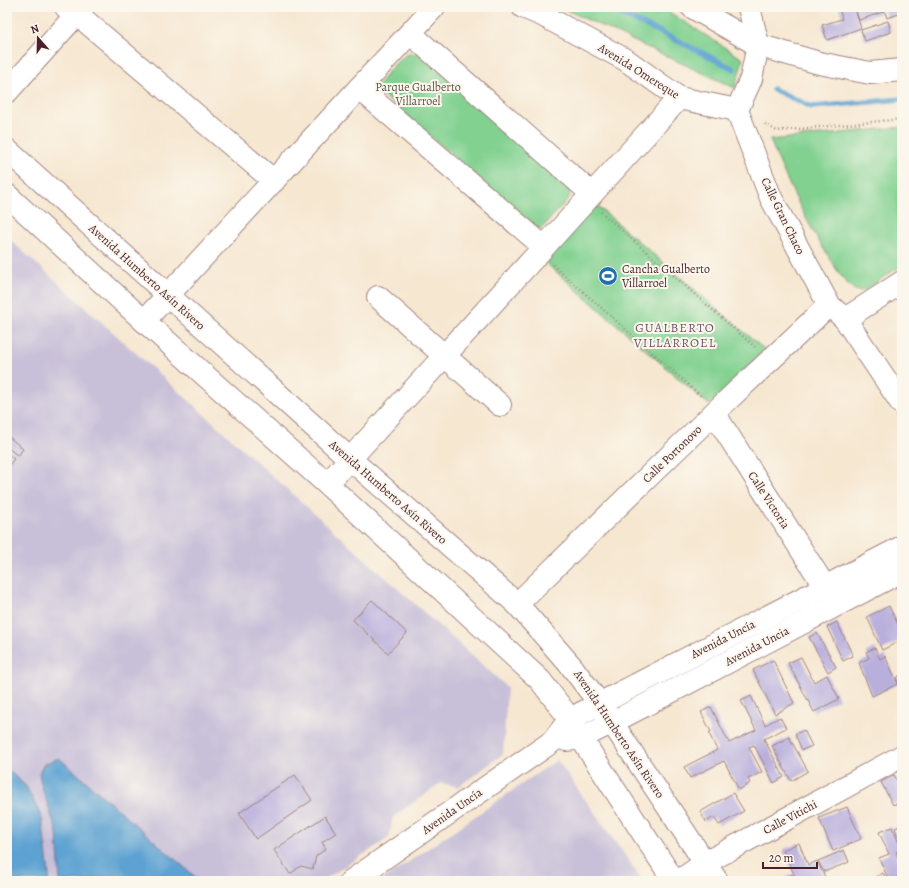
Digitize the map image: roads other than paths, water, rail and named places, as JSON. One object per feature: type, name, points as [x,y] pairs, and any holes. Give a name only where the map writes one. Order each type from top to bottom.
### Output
[{"type":"street","points":[[144,321],[434,7]]},
{"type":"street","name":"Avenida Omereque","points":[[523,7],[542,15],[626,60],[679,98],[737,110]]},
{"type":"street","points":[[692,7],[758,45],[819,63],[870,73],[902,70]]},
{"type":"street","points":[[737,110],[751,79],[758,45],[749,7]]},
{"type":"street","points":[[7,92],[75,9],[274,181]]},
{"type":"street","points":[[410,33],[590,197]]},
{"type":"street","points":[[359,88],[542,250]]},
{"type":"street","points":[[327,484],[679,98]]},
{"type":"street","name":"Calle Gran Chaco","points":[[737,110],[771,198],[829,305],[845,319],[902,404]]},
{"type":"street","name":"Avenida Humberto Asín Rivero","points":[[7,150],[350,459],[517,604],[572,667],[613,722],[717,881]]},
{"type":"street","points":[[7,195],[144,321],[327,484],[540,680],[570,719],[674,881]]},
{"type":"street","points":[[845,319],[902,282]]},
{"type":"street","points":[[378,297],[500,405]]},
{"type":"street","name":"Calle Portonovo","points":[[517,604],[715,412],[829,305]]},
{"type":"street","name":"Calle Victoria","points":[[715,412],[825,587]]},
{"type":"street","name":"Avenida Uncía","points":[[351,881],[553,742],[570,719],[902,546]]},
{"type":"street","name":"Avenida Uncia","points":[[613,722],[902,571]]},
{"type":"street","name":"Avenida Uncía","points":[[553,742],[581,738],[613,722]]},
{"type":"street","name":"Calle Vitichi","points":[[679,881],[705,863],[902,756]]},
{"type":"water","points":[[59,758],[200,881],[60,881],[57,832],[42,788],[39,773],[44,764]]},
{"type":"water","points":[[7,771],[9,771],[26,786],[42,818],[49,881],[7,881]]},
{"type":"waterway","points":[[604,7],[658,31],[734,69]]},
{"type":"waterway","points":[[773,89],[812,107],[902,99]]},
{"type":"place","name":"Cancha Gualberto Villarroel","points":[[608,276]]},
{"type":"district","name":"GUALBERTO VILLARROEL","points":[[675,334]]},
{"type":"park label","name":"Parque Gualberto Villarroel","points":[[418,94]]}]
